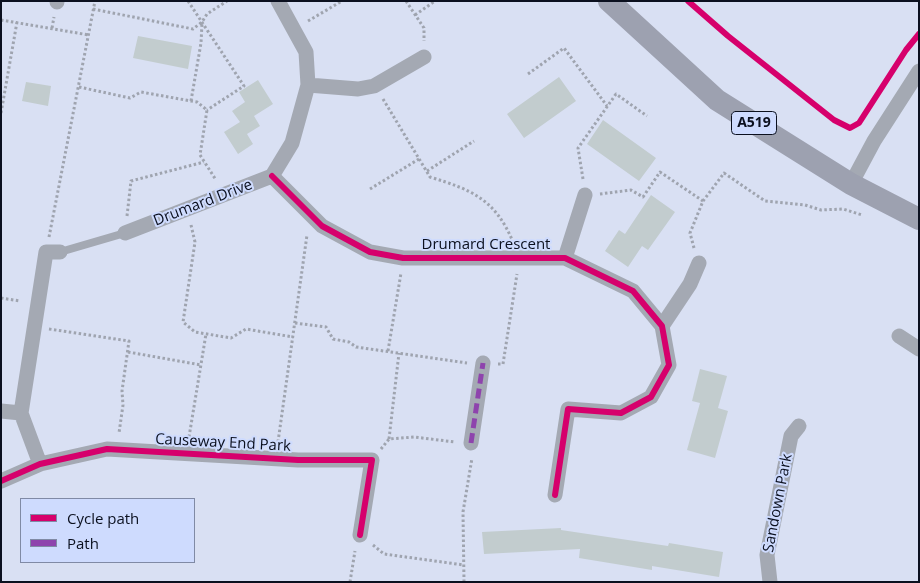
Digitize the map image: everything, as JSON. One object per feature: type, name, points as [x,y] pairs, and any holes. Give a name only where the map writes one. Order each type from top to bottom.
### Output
[{"type":"main road","name":"A519","points":[[609,1],[717,100],[851,184],[919,219]]},
{"type":"street","name":"Drumard Drive","points":[[125,233],[272,176],[292,143],[308,85],[306,52],[278,1]]},
{"type":"street","points":[[308,85],[358,88],[374,86],[424,57]]},
{"type":"street","points":[[851,184],[874,141],[918,73]]},
{"type":"street","name":"Drumard Crescent","points":[[272,176],[322,226],[370,252],[403,258],[565,258],[633,291],[662,326],[669,365],[651,397],[621,414],[568,409],[555,495]]},
{"type":"street","name":"Drumard Crescent","points":[[565,258],[585,195]]},
{"type":"street","points":[[40,464],[21,413],[35,326],[53,252]]},
{"type":"street","points":[[662,326],[690,284],[699,262]]},
{"type":"street","points":[[899,336],[919,350]]},
{"type":"street","points":[[471,443],[483,363]]},
{"type":"street","points":[[1,411],[21,413]]},
{"type":"street","name":"Sandown Park","points":[[770,582],[767,555],[791,436],[799,426]]},
{"type":"street","name":"Causeway End Park","points":[[1,482],[40,464],[107,449],[298,460],[372,460]]},
{"type":"street","points":[[360,535],[372,460]]},
{"type":"lane","points":[[53,252],[125,233]]},
{"type":"path","points":[[53,252],[79,87],[95,1]]},
{"type":"path","points":[[188,1],[244,86],[207,110],[200,156],[226,195]]},
{"type":"path","points":[[94,9],[193,29],[202,22],[207,14],[227,1]]},
{"type":"path","points":[[294,30],[342,1]]},
{"type":"path","points":[[406,1],[424,28],[424,57]]},
{"type":"path","points":[[415,15],[435,1]]},
{"type":"path","points":[[1,20],[89,35]]},
{"type":"path","points":[[1,113],[17,22]]},
{"type":"path","points":[[191,101],[201,43],[202,22]]},
{"type":"path","points":[[528,74],[564,48],[607,106]]},
{"type":"path","points":[[295,323],[326,327],[333,339],[349,342],[356,347],[467,363],[503,364],[520,258],[506,225],[484,200],[458,185],[430,177],[374,86]]},
{"type":"path","points":[[79,87],[130,98],[141,92],[197,102],[207,110]]},
{"type":"path","points":[[647,116],[616,94],[578,148],[585,195],[631,190],[643,198],[660,172],[703,200]]},
{"type":"path","points":[[427,171],[474,141]]},
{"type":"path","points":[[370,189],[419,159]]},
{"type":"path","points":[[125,233],[131,182],[204,162]]},
{"type":"path","points":[[699,262],[690,233],[703,200],[724,173],[765,201],[821,210],[843,209],[880,220],[897,207]]},
{"type":"path","points":[[188,210],[195,242],[183,322],[195,332],[231,338],[246,329],[293,336]]},
{"type":"path","points":[[275,459],[311,215]]},
{"type":"path","points":[[388,351],[403,258]]},
{"type":"path","points":[[1,298],[20,301]]},
{"type":"path","points":[[35,326],[129,341],[122,391],[123,405],[116,450]]},
{"type":"path","points":[[186,454],[206,334]]},
{"type":"path","points":[[127,352],[201,365]]},
{"type":"path","points":[[372,460],[389,439],[399,353]]},
{"type":"path","points":[[389,439],[414,437],[471,443],[472,453],[463,512],[464,582]]},
{"type":"path","points":[[350,582],[353,558],[360,535],[384,554],[464,565]]},
{"type":"building","points":[[138,36],[192,46],[188,69],[133,58]]},
{"type":"building","points":[[559,77],[576,101],[524,138],[507,114]]},
{"type":"building","points":[[258,80],[273,104],[254,116],[260,126],[247,134],[253,144],[238,154],[224,132],[240,122],[232,111],[245,102],[239,92]]},
{"type":"building","points":[[26,82],[51,86],[48,106],[22,101]]},
{"type":"building","points":[[603,120],[656,158],[639,181],[587,144]]},
{"type":"building","points":[[651,195],[675,212],[648,250],[642,246],[628,267],[605,251],[619,230],[625,234]]},
{"type":"building","points":[[700,369],[727,376],[718,408],[728,411],[715,458],[687,450],[700,403],[692,401]]},
{"type":"building","points":[[561,528],[561,530],[668,546],[669,543],[723,552],[719,577],[652,566],[652,570],[579,558],[580,549],[484,554],[482,532]]},
{"type":"marked path","points":[[471,443],[483,363]]},
{"type":"cycle path","points":[[688,1],[728,36],[834,120],[850,128],[859,123],[906,50],[919,34]]},
{"type":"cycle path","points":[[272,176],[322,226],[370,252],[403,258],[565,258],[633,291],[662,326],[669,365],[651,397],[621,413],[568,409],[555,495]]},
{"type":"cycle path","points":[[1,481],[40,464],[107,449],[298,460],[372,460],[360,535]]}]
